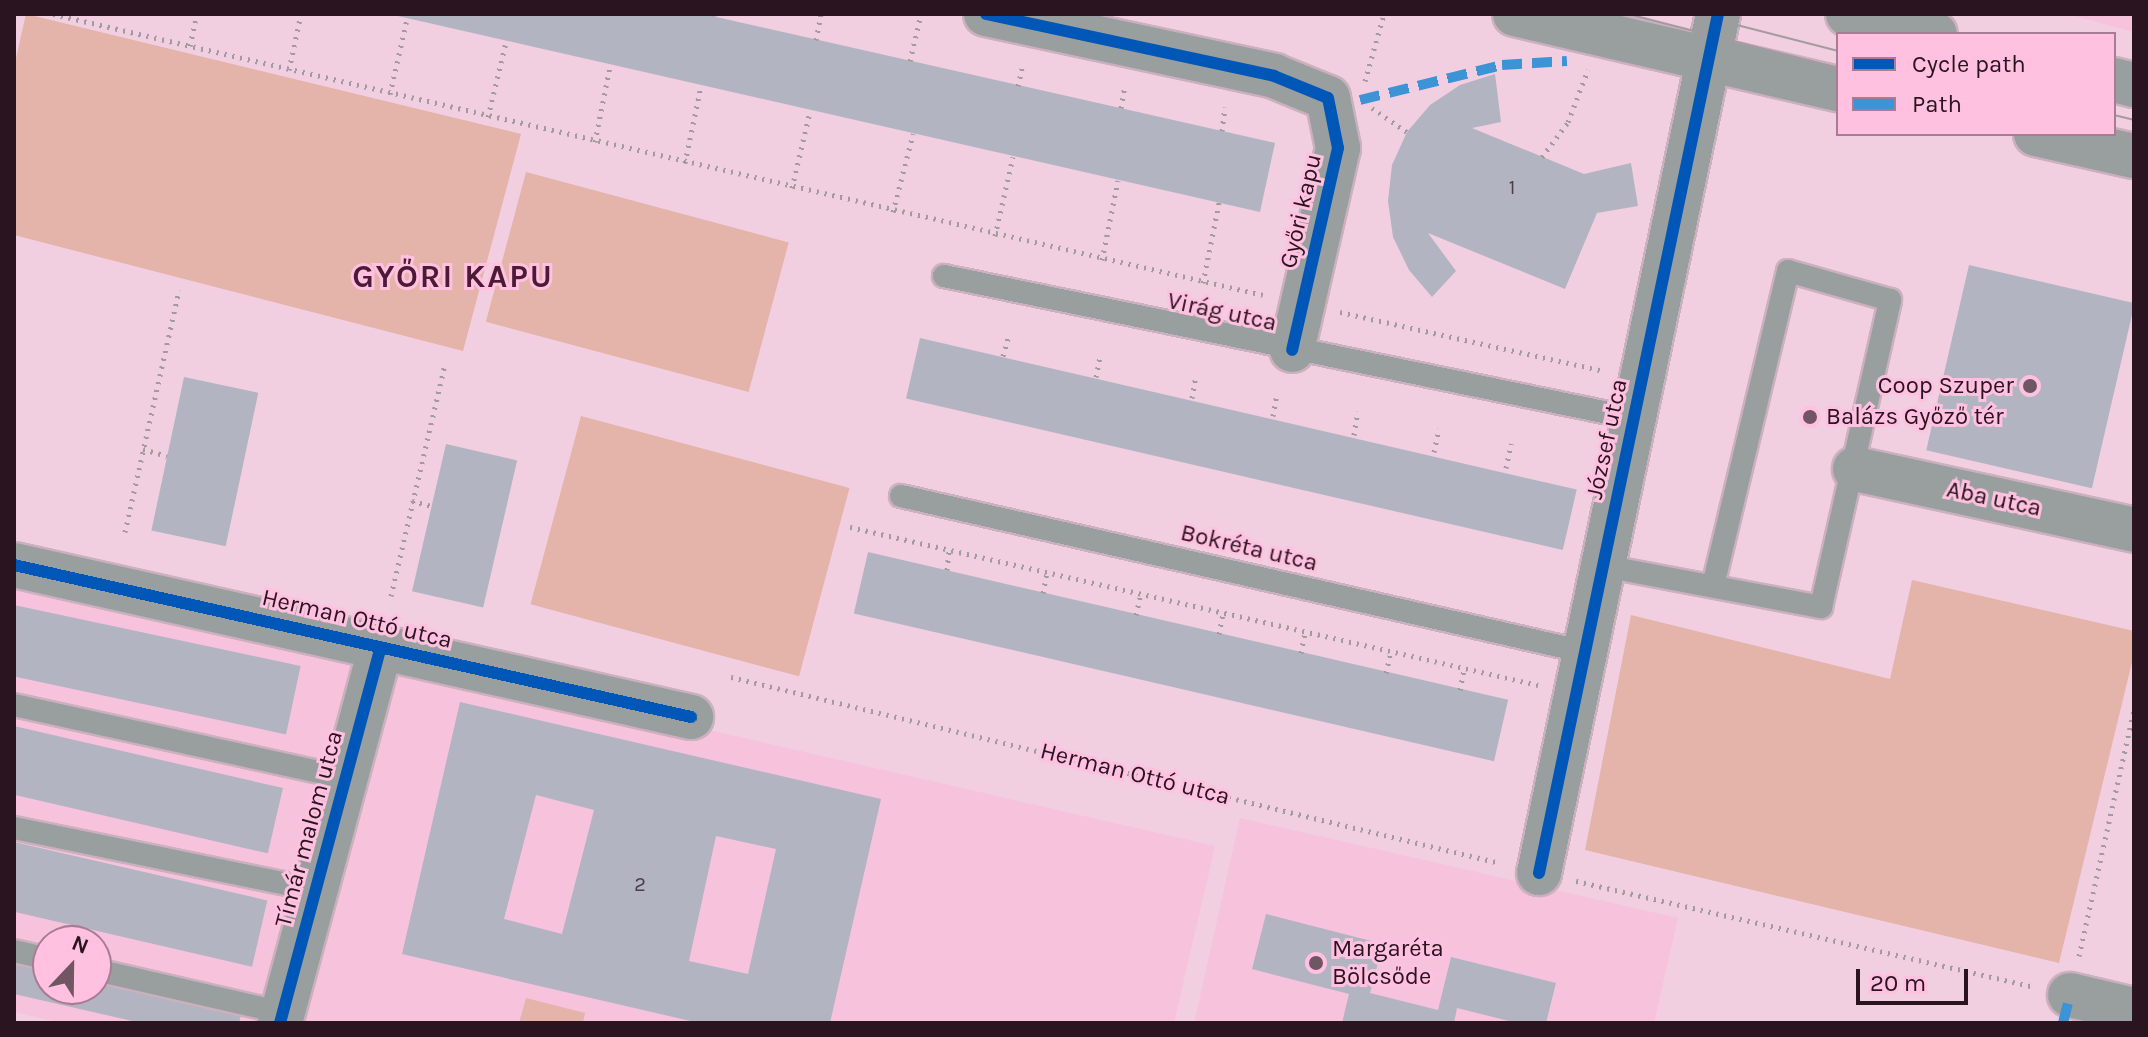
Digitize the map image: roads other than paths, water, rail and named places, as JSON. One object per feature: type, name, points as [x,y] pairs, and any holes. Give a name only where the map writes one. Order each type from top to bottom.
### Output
[{"type":"street","name":"Győri kapu","points":[[986,14],[1274,76],[1328,98],[1338,148],[1292,350]]},
{"type":"street","points":[[1515,14],[1836,85]]},
{"type":"street","name":"József utca","points":[[1539,873],[1718,14]]},
{"type":"street","points":[[1852,19],[1924,32]]},
{"type":"street","points":[[2045,136],[2134,156]]},
{"type":"street","name":"Aba utca","points":[[1855,469],[2134,530]]},
{"type":"street","name":"Herman Ottó utca","points":[[14,565],[691,717]]},
{"type":"street","name":"Tímár malom utca","points":[[281,1018],[381,647]]},
{"type":"street","points":[[2070,995],[2134,1010]]},
{"type":"lane","points":[[1604,566],[1821,607],[1855,469],[1890,300],[1788,271],[1713,586]]},
{"type":"lane","name":"Virág utca","points":[[944,276],[1633,418]]},
{"type":"lane","name":"Bokréta utca","points":[[901,496],[1585,652]]},
{"type":"lane","points":[[14,705],[346,778]]},
{"type":"lane","points":[[14,828],[316,890]]},
{"type":"lane","points":[[112,974],[281,1018]]},
{"type":"tram line","points":[[1628,14],[1836,67]]},
{"type":"tram line","points":[[1694,14],[1836,50]]},
{"type":"tram line","points":[[2116,116],[2134,120]]},
{"type":"tram line","points":[[2116,134],[2134,138]]},
{"type":"place","name":"Coop Szuper","points":[[2030,386]]},
{"type":"place","name":"Balázs Győző tér","points":[[1810,417]]},
{"type":"place","name":"Margaréta Bölcsőde","points":[[1316,963]]},
{"type":"district","name":"GYŐRI KAPU","points":[[453,277]]}]
